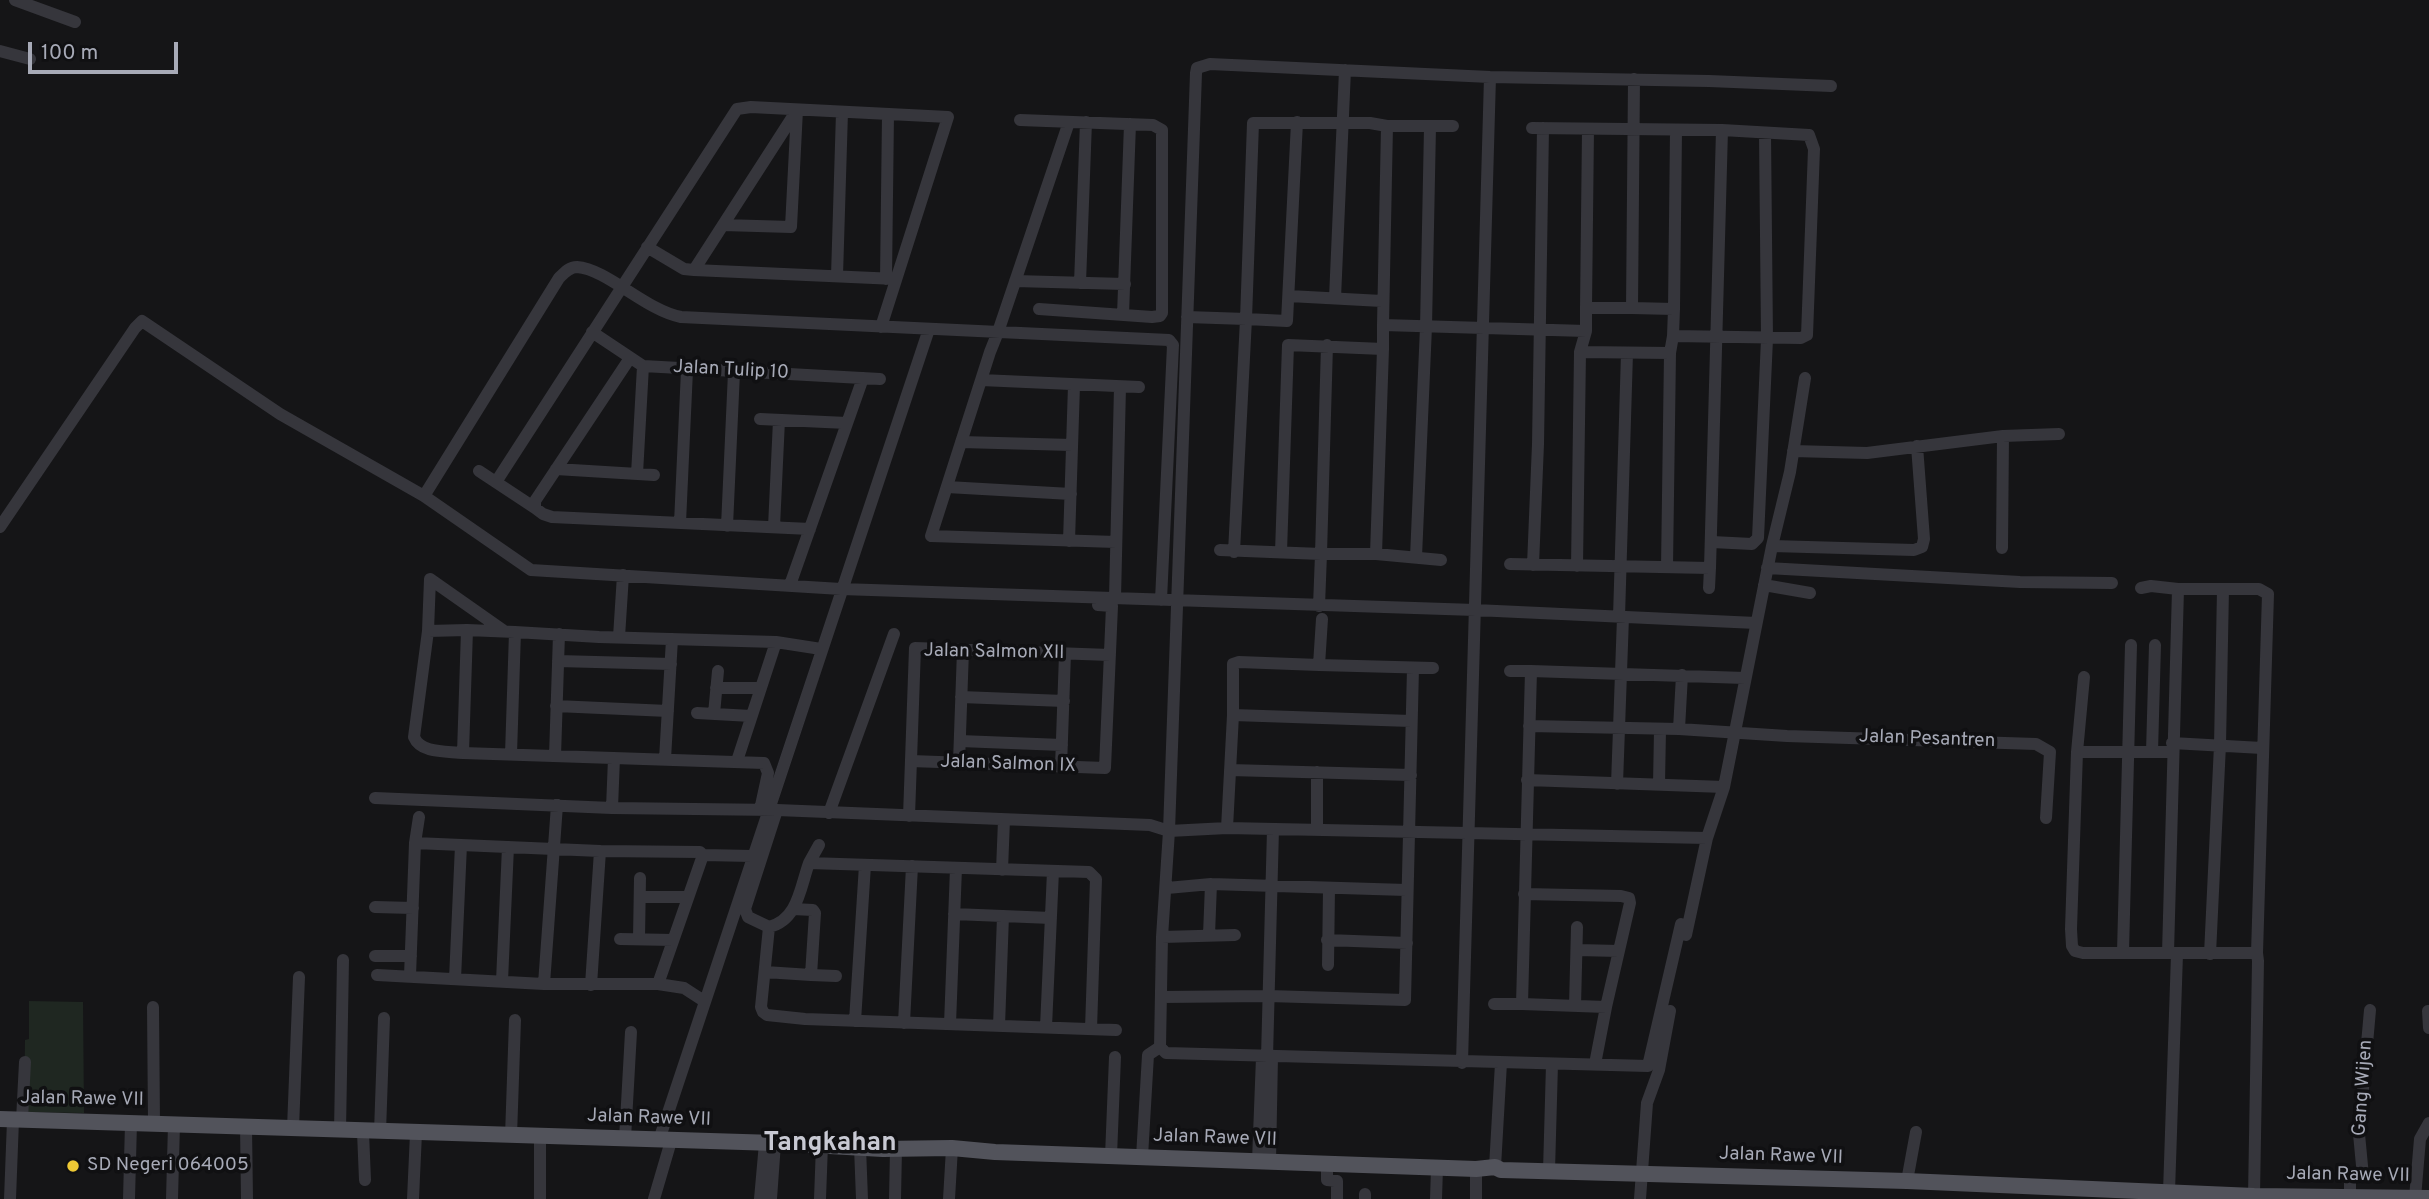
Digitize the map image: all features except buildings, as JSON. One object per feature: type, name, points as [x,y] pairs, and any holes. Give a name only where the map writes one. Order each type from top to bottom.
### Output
[{"type":"main road","name":"Jalan Rawe VII","points":[[12,1120],[952,1149],[1327,1165],[1476,1169],[1495,1167],[1501,1170],[1907,1181],[2141,1195],[2169,1192],[2223,1197],[2422,1198]]},
{"type":"street","points":[[15,0],[75,22]]},
{"type":"street","points":[[0,51],[30,60]]},
{"type":"street","points":[[1681,924],[1650,1065],[1267,1057],[1166,1053],[1160,1047],[1162,937],[1167,888],[1197,68],[1210,64],[1831,86]]},
{"type":"street","points":[[1335,298],[1345,70]]},
{"type":"street","points":[[1462,1063],[1490,76]]},
{"type":"street","points":[[1632,308],[1634,79]]},
{"type":"street","points":[[496,482],[737,108],[948,117],[891,279],[881,327]]},
{"type":"street","points":[[694,270],[797,110]]},
{"type":"street","points":[[723,225],[791,227],[797,110]]},
{"type":"street","points":[[837,276],[842,112]]},
{"type":"street","points":[[888,114],[891,279]]},
{"type":"street","points":[[1020,120],[1153,125],[1162,130],[1160,316],[1039,309]]},
{"type":"street","points":[[1069,122],[931,536],[1116,542]]},
{"type":"street","points":[[1080,283],[1086,122]]},
{"type":"street","points":[[1234,552],[1246,319],[1252,126],[1256,122],[1344,123],[1388,127],[1453,126]]},
{"type":"street","points":[[1282,552],[1287,321],[1297,122]]},
{"type":"street","points":[[1123,314],[1130,124]]},
{"type":"street","points":[[1376,554],[1388,127]]},
{"type":"street","points":[[1416,557],[1426,327],[1430,127]]},
{"type":"street","points":[[1533,565],[1540,329],[1537,128],[1721,130],[1809,135],[1814,149],[1806,336],[1767,339],[1718,335],[1674,337]]},
{"type":"street","points":[[1577,566],[1580,352],[1586,331],[1588,129]]},
{"type":"street","points":[[1710,588],[1721,130]]},
{"type":"street","points":[[1667,567],[1670,353],[1674,337],[1676,131]]},
{"type":"street","points":[[1712,542],[1752,544],[1757,540],[1767,339],[1765,133]]},
{"type":"street","points":[[647,247],[684,269],[891,279]]},
{"type":"street","points":[[424,496],[559,278],[570,268],[593,271],[654,308],[681,317],[1172,342],[1161,600]]},
{"type":"street","points":[[1016,281],[1125,284]]},
{"type":"street","points":[[1289,296],[1382,301]]},
{"type":"street","points":[[1586,308],[1674,309]]},
{"type":"street","points":[[1187,317],[1287,321]]},
{"type":"street","points":[[0,527],[142,321],[280,414],[424,496],[531,570],[841,589],[1059,596],[1113,602],[1320,612],[1475,610],[1756,623]]},
{"type":"street","points":[[1383,325],[1586,331]]},
{"type":"street","points":[[654,1199],[665,1140],[704,1001],[929,329]]},
{"type":"street","name":"Jalan Tulip 10","points":[[592,332],[643,366],[880,379]]},
{"type":"street","points":[[1288,345],[1383,349]]},
{"type":"street","points":[[1319,665],[1327,345]]},
{"type":"street","points":[[1580,352],[1670,353]]},
{"type":"street","points":[[1618,784],[1627,353]]},
{"type":"street","points":[[535,508],[535,501],[630,358]]},
{"type":"street","points":[[637,474],[643,366]]},
{"type":"street","points":[[680,523],[687,370]]},
{"type":"street","points":[[727,526],[734,372]]},
{"type":"street","points":[[790,585],[863,378]]},
{"type":"street","points":[[1640,1199],[1647,1103],[1659,1070],[1707,838],[1724,787],[1793,451],[1805,378]]},
{"type":"street","points":[[981,380],[1139,387]]},
{"type":"street","points":[[1069,541],[1073,385]]},
{"type":"street","points":[[1110,656],[1120,387]]},
{"type":"street","points":[[760,419],[847,423]]},
{"type":"street","points":[[774,527],[779,420]]},
{"type":"street","points":[[1793,451],[1858,454],[2003,436],[2059,434]]},
{"type":"street","points":[[2002,548],[2003,436]]},
{"type":"street","points":[[961,442],[1072,445]]},
{"type":"street","points":[[1772,546],[1914,550],[1922,547],[1924,539],[1917,446]]},
{"type":"street","points":[[556,469],[654,475]]},
{"type":"street","points":[[479,471],[542,514],[552,517],[810,529]]},
{"type":"street","points":[[947,487],[1071,494]]},
{"type":"street","points":[[1220,550],[1376,554],[1441,559]]},
{"type":"street","points":[[1510,564],[1710,569]]},
{"type":"street","points":[[1767,569],[2020,582],[2112,583]]},
{"type":"street","points":[[619,637],[623,575]]},
{"type":"street","points":[[511,632],[430,579],[428,631],[414,737],[416,744],[422,748],[463,752],[764,762],[768,768],[768,810],[745,909],[748,917],[769,927],[783,924],[793,909],[809,863],[819,845]]},
{"type":"street","points":[[1764,585],[1810,593]]},
{"type":"street","points":[[2141,588],[2259,589],[2268,594],[2257,953],[2254,1196]]},
{"type":"street","points":[[2169,1192],[2173,953],[2172,748],[2178,589]]},
{"type":"street","points":[[2210,954],[2220,746],[2223,589]]},
{"type":"street","points":[[1113,602],[1161,600],[1176,604]]},
{"type":"street","points":[[428,631],[467,630],[776,642],[821,649]]},
{"type":"street","points":[[463,752],[467,630]]},
{"type":"street","points":[[511,632],[511,754]]},
{"type":"street","points":[[555,756],[559,634]]},
{"type":"street","points":[[829,813],[894,634]]},
{"type":"street","points":[[665,759],[673,639]]},
{"type":"street","points":[[737,761],[776,642]]},
{"type":"street","points":[[2123,952],[2131,645]]},
{"type":"street","points":[[2152,752],[2155,645]]},
{"type":"street","name":"Jalan Salmon XII","points":[[909,816],[909,649],[1110,656]]},
{"type":"street","points":[[959,762],[963,650]]},
{"type":"street","points":[[1061,767],[1066,654]]},
{"type":"street","name":"Jalan Salmon IX","points":[[911,761],[1105,768],[1110,656]]},
{"type":"street","points":[[558,661],[671,664]]},
{"type":"street","points":[[1227,828],[1233,715],[1232,668],[1235,662],[1433,668]]},
{"type":"street","points":[[1162,997],[1268,996],[1405,1000],[1413,668]]},
{"type":"street","points":[[714,714],[718,671]]},
{"type":"street","points":[[1510,671],[1745,678]]},
{"type":"street","points":[[1522,1004],[1531,671]]},
{"type":"street","points":[[1679,729],[1682,675]]},
{"type":"street","points":[[2084,677],[2077,752],[2072,946],[2075,951],[2257,953]]},
{"type":"street","points":[[716,688],[760,688]]},
{"type":"street","points":[[961,697],[1064,701]]},
{"type":"street","points":[[556,706],[668,710]]},
{"type":"street","points":[[697,713],[751,716]]},
{"type":"street","points":[[1233,715],[1411,720]]},
{"type":"street","points":[[1529,726],[1735,733]]},
{"type":"street","points":[[1659,785],[1660,730]]},
{"type":"street","name":"Jalan Pesantren","points":[[1735,733],[2036,744],[2050,752],[2046,818]]},
{"type":"street","points":[[960,741],[1062,745]]},
{"type":"street","points":[[2077,752],[2152,752],[2172,748],[2220,746],[2262,748]]},
{"type":"street","points":[[612,808],[614,758]]},
{"type":"street","points":[[1230,770],[1411,775]]},
{"type":"street","points":[[1317,772],[1317,830]]},
{"type":"street","points":[[1527,780],[1724,787]]},
{"type":"street","points":[[375,798],[1150,825],[1169,831],[1227,828],[1707,838]]},
{"type":"street","points":[[544,984],[557,805]]},
{"type":"street","points":[[410,976],[415,843],[419,817]]},
{"type":"street","points":[[1002,870],[1004,820]]},
{"type":"street","points":[[1264,1161],[1273,829]]},
{"type":"street","points":[[415,843],[752,856]]},
{"type":"street","points":[[455,979],[461,845]]},
{"type":"street","points":[[502,981],[508,847]]},
{"type":"street","points":[[591,985],[600,851]]},
{"type":"street","points":[[658,984],[703,855]]},
{"type":"street","points":[[809,863],[1088,872],[1096,879],[1091,1029]]},
{"type":"street","points":[[855,1021],[864,865]]},
{"type":"street","points":[[904,1023],[912,866]]},
{"type":"street","points":[[950,1024],[956,868]]},
{"type":"street","points":[[1046,1027],[1053,871]]},
{"type":"street","points":[[639,938],[640,878]]},
{"type":"street","points":[[1167,888],[1211,884],[1406,890]]},
{"type":"street","points":[[1209,935],[1211,884]]},
{"type":"street","points":[[1328,965],[1329,888]]},
{"type":"street","points":[[1524,894],[1629,898],[1595,1065]]},
{"type":"street","points":[[640,897],[688,897]]},
{"type":"street","points":[[375,907],[413,908]]},
{"type":"street","points":[[793,909],[813,910],[815,913],[811,975]]},
{"type":"street","points":[[954,914],[1051,918]]},
{"type":"street","points":[[999,1026],[1003,916]]},
{"type":"street","points":[[1575,1006],[1577,926]]},
{"type":"street","points":[[769,927],[762,1012],[804,1020],[1116,1030]]},
{"type":"street","points":[[1162,937],[1235,936]]},
{"type":"street","points":[[620,939],[673,940]]},
{"type":"street","points":[[1327,940],[1407,943]]},
{"type":"street","points":[[1577,950],[1619,951]]},
{"type":"street","points":[[375,956],[411,956]]},
{"type":"street","points":[[340,1130],[344,960]]},
{"type":"street","points":[[765,971],[836,976]]},
{"type":"street","points":[[377,975],[544,984],[658,984],[684,988],[704,1001]]},
{"type":"street","points":[[293,1128],[299,977]]},
{"type":"street","points":[[1494,1004],[1606,1007]]},
{"type":"street","points":[[153,1007],[154,1123]]},
{"type":"street","name":"Gang Wijen","points":[[2349,1198],[2350,1176],[2362,1175],[2359,1134],[2370,1010]]},
{"type":"street","points":[[2428,1011],[2429,1028]]},
{"type":"street","points":[[365,1180],[384,1018]]},
{"type":"street","points":[[511,1136],[515,1020]]},
{"type":"street","points":[[625,1139],[631,1032]]},
{"type":"street","points":[[1142,1157],[1147,1055],[1160,1047]]},
{"type":"street","points":[[1111,1156],[1115,1057]]},
{"type":"street","points":[[10,1199],[12,1120],[25,1062]]},
{"type":"street","points":[[1495,1167],[1501,1063]]},
{"type":"street","points":[[1549,1171],[1552,1064]]},
{"type":"street","points":[[129,1199],[131,1123]]},
{"type":"street","points":[[2422,1198],[2420,1139],[2429,1123]]},
{"type":"street","points":[[172,1199],[174,1124]]},
{"type":"street","points":[[246,1126],[247,1199]]},
{"type":"street","points":[[1907,1181],[1916,1132]]},
{"type":"street","points":[[414,1199],[416,1133]]},
{"type":"street","points":[[540,1137],[540,1199]]},
{"type":"street","points":[[761,1199],[770,1143]]},
{"type":"street","points":[[770,1143],[771,1199]]},
{"type":"street","points":[[820,1199],[822,1145]]},
{"type":"street","points":[[860,1147],[862,1199]]},
{"type":"street","points":[[895,1199],[896,1149]]},
{"type":"street","points":[[949,1199],[952,1149]]},
{"type":"street","points":[[1327,1165],[1327,1180],[1337,1181],[1337,1199]]},
{"type":"street","points":[[1436,1199],[1437,1168]]},
{"type":"street","points":[[1476,1169],[1476,1199]]},
{"type":"shaded area","points":[[29,1001],[83,1002],[84,1113],[24,1112],[25,1040],[29,1039]]},
{"type":"place","name":"SD Negeri 064005","points":[[73,1166]]},
{"type":"district","name":"Tangkahan","points":[[830,1145]]}]
